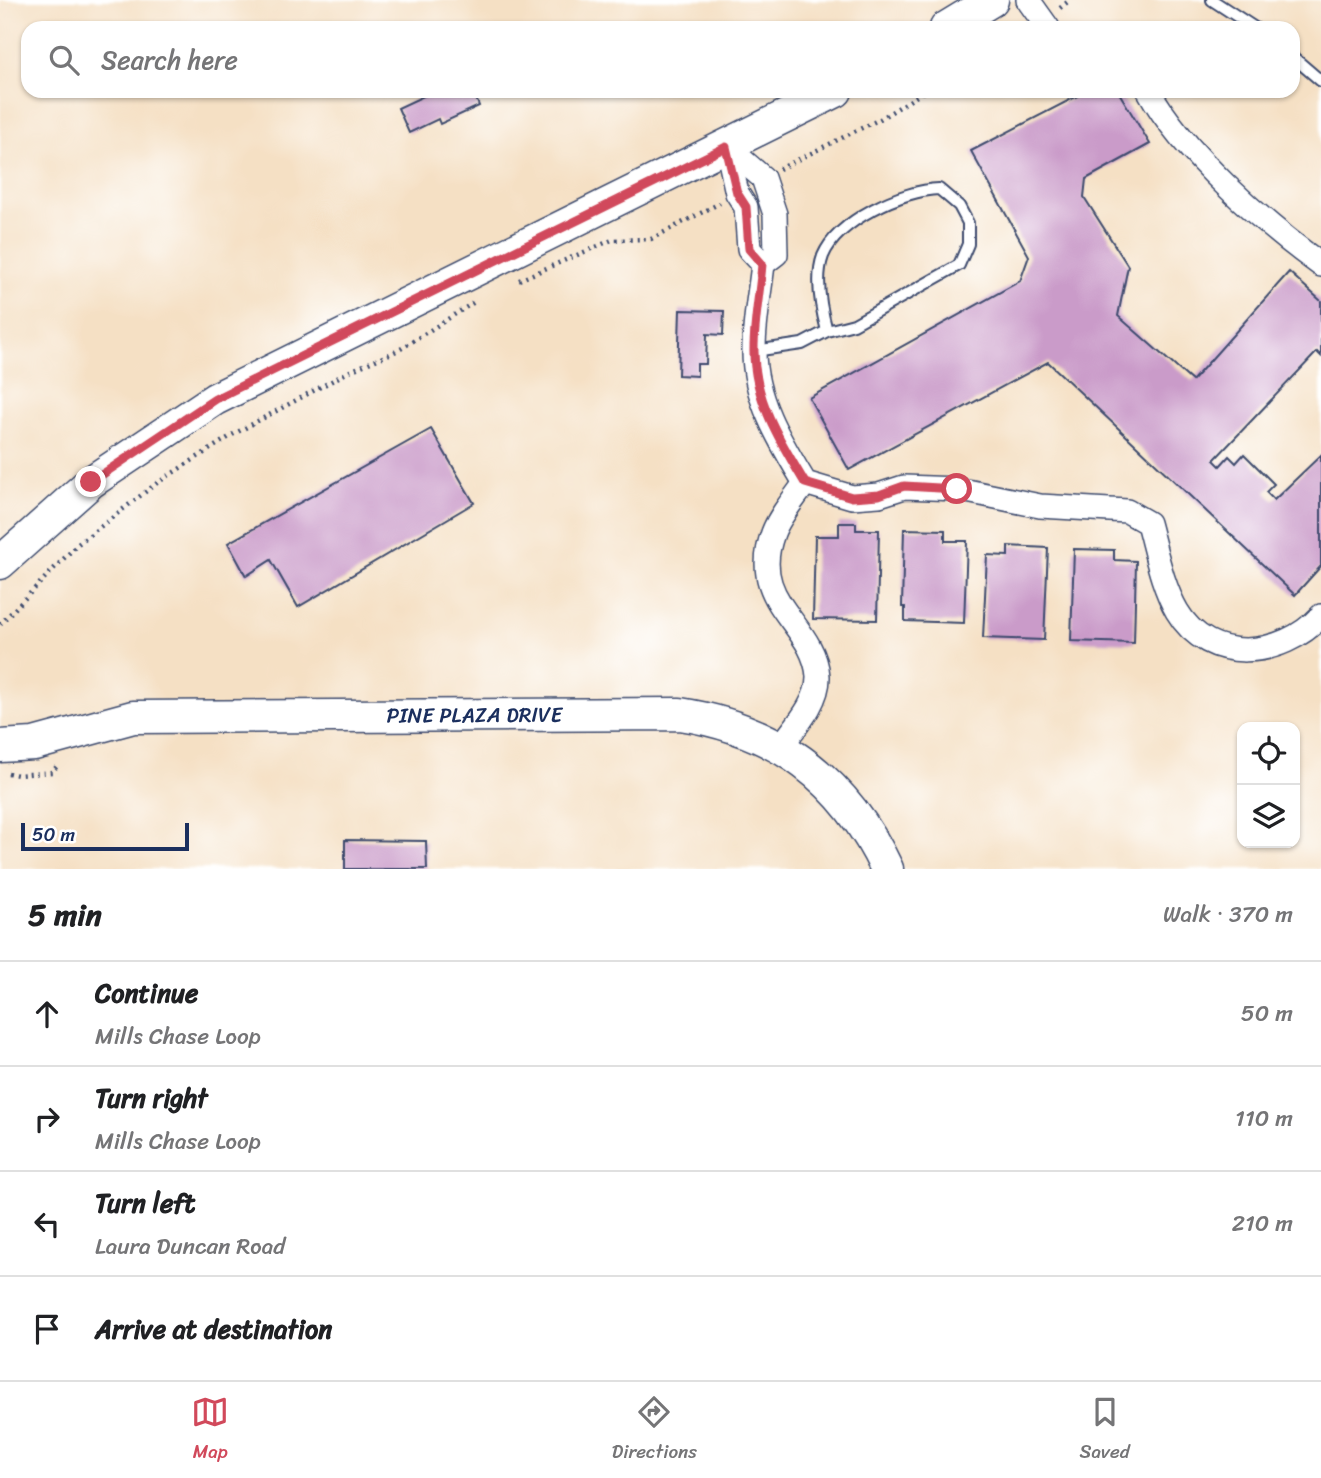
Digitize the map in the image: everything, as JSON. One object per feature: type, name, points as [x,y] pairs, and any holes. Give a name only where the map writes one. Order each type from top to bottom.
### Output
[{"type":"street","points":[[958,21],[992,0]]},
{"type":"street","points":[[1028,0],[1043,21]]},
{"type":"street","points":[[0,563],[91,482],[215,399],[822,98]]},
{"type":"street","points":[[1153,98],[1165,121],[1273,230],[1321,265]]},
{"type":"street","points":[[726,147],[763,178],[775,214],[776,254],[762,264],[754,351],[759,385],[768,414],[805,483],[852,497],[879,495],[904,486],[957,489],[1040,506],[1127,510],[1148,523],[1177,612],[1198,636],[1228,649],[1248,652],[1266,649],[1305,633],[1321,616]]},
{"type":"street","points":[[781,746],[811,703],[818,677],[810,650],[768,580],[767,555],[773,531],[805,483]]},
{"type":"street","name":"PINE PLAZA DRIVE","points":[[0,746],[34,744],[134,717],[628,713],[707,719],[781,746],[805,762],[850,807],[872,838],[887,869]]},
{"type":"lane","points":[[1212,0],[1244,21]]},
{"type":"lane","points":[[1300,63],[1321,81]]},
{"type":"lane","points":[[754,351],[803,344],[827,331],[854,324],[959,265],[968,244],[968,223],[959,205],[939,189],[917,189],[870,212],[838,232],[823,257],[820,277],[821,307],[827,331]]},
{"type":"path","points":[[1062,7],[1070,0]]},
{"type":"path","points":[[775,172],[827,148],[913,98]]},
{"type":"path","points":[[511,283],[612,240],[650,239],[726,200]]},
{"type":"path","points":[[0,624],[86,537],[157,483],[234,434],[318,388],[398,350],[481,298]]},
{"type":"path","points":[[18,775],[52,772]]},
{"type":"building","points":[[420,98],[476,98],[479,106],[440,124],[438,119],[409,133],[398,108]]},
{"type":"building","points":[[1073,98],[1122,98],[1150,144],[1086,179],[1084,197],[1128,266],[1118,316],[1192,381],[1289,272],[1321,301],[1321,356],[1317,352],[1214,460],[1220,466],[1229,456],[1236,463],[1244,454],[1274,484],[1266,492],[1274,500],[1321,455],[1321,566],[1295,595],[1048,362],[849,470],[809,398],[1020,281],[1029,256],[971,151]]},
{"type":"building","points":[[680,310],[724,311],[723,335],[707,334],[706,364],[697,364],[697,376],[678,375]]},
{"type":"building","points":[[431,429],[474,503],[298,607],[271,560],[246,576],[228,543]]},
{"type":"building","points":[[839,523],[856,523],[856,530],[879,530],[877,620],[813,619],[815,536],[839,536]]},
{"type":"building","points":[[904,529],[945,530],[945,541],[967,541],[964,623],[905,621],[905,607],[902,607]]},
{"type":"building","points":[[1008,546],[1048,548],[1044,640],[983,638],[987,555],[1008,556]]},
{"type":"building","points":[[1074,549],[1114,550],[1114,560],[1136,561],[1134,643],[1071,641]]},
{"type":"building","points":[[345,840],[426,841],[427,869],[345,869]]},
{"type":"route","points":[[91,482],[215,399],[726,147],[737,193],[746,207],[749,249],[762,264],[754,351],[759,385],[781,444],[805,483],[852,497],[879,495],[904,486],[957,489]]}]
